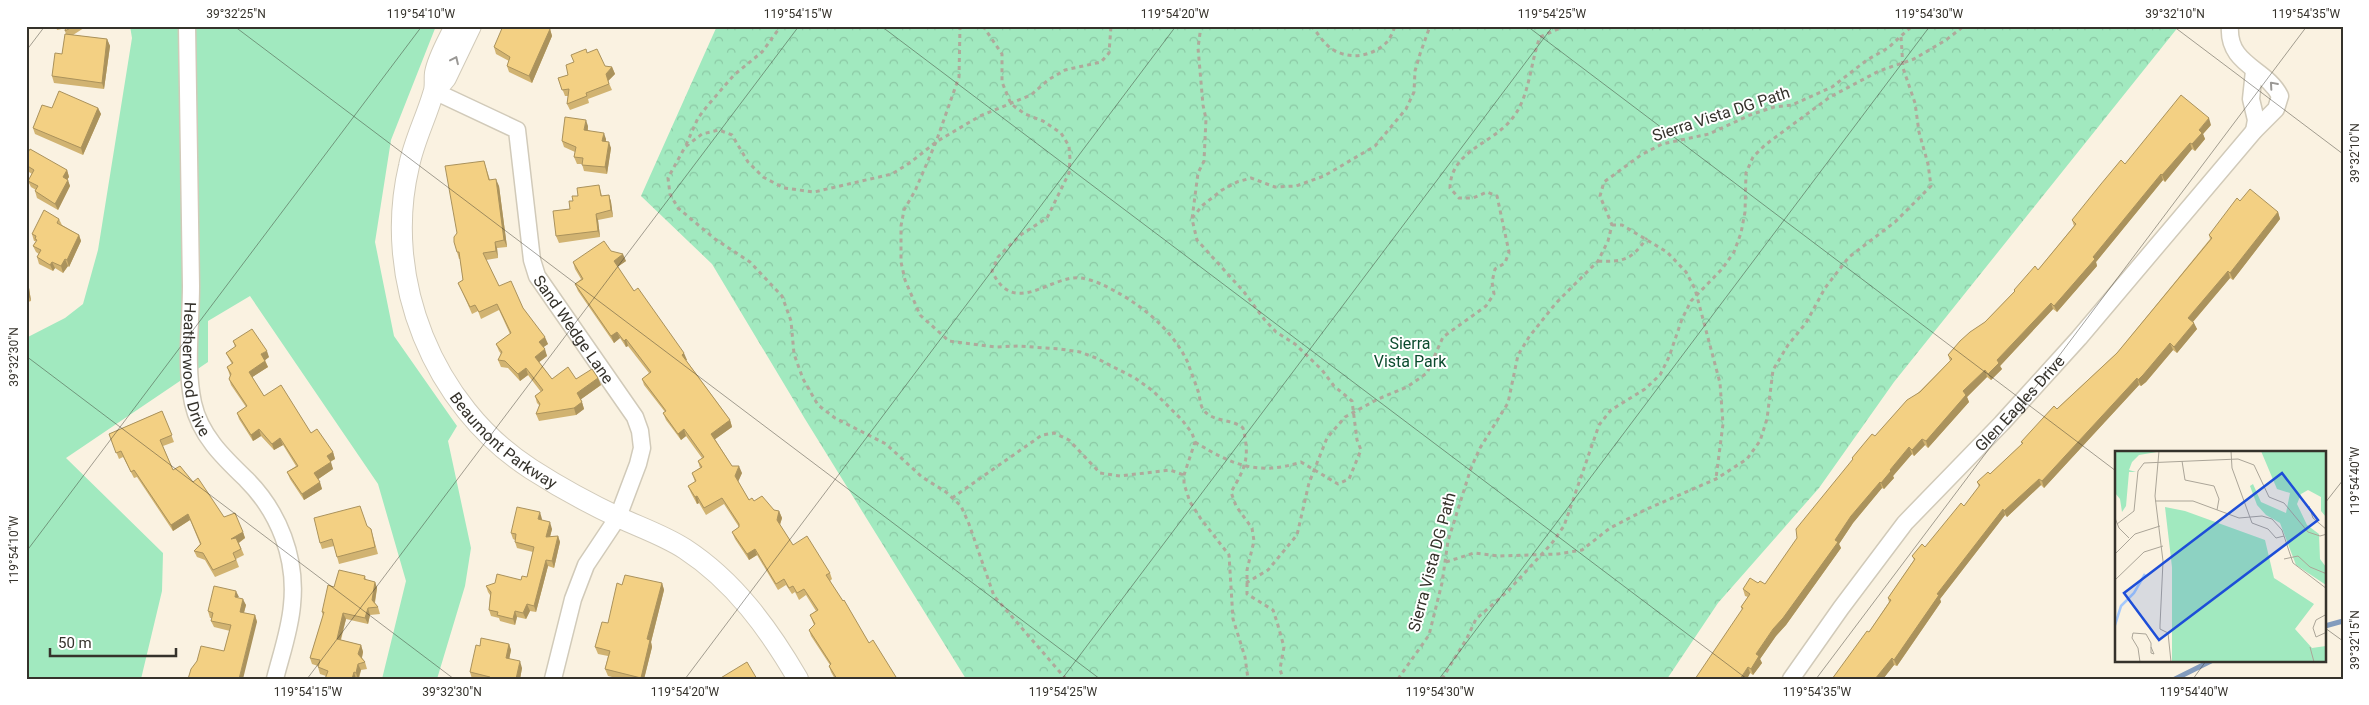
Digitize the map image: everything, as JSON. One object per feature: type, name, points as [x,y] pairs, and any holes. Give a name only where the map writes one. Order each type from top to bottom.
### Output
[{"type":"street","name":"Heatherwood Drive","points":[[187,26],[191,317],[189,378],[201,427],[217,451],[254,487],[271,509],[286,542],[293,572],[292,606],[275,679]]},
{"type":"street","name":"Beaumont Parkway","points":[[455,26],[435,72],[434,92],[408,167],[403,231],[404,269],[411,302],[423,338],[439,370],[455,396],[499,444],[531,469],[618,517],[665,538],[712,569],[736,592],[762,624],[776,642],[798,679]]},
{"type":"street","name":"Beaumont Parkway","points":[[434,92],[446,78],[471,26]]},
{"type":"street","name":"Glen Eagles Drive","points":[[1791,679],[1840,608],[1905,523],[2002,423],[2079,338],[2254,131],[2276,109],[2280,96],[2275,85],[2254,72],[2238,56],[2232,44],[2230,26]]},
{"type":"street","points":[[2254,72],[2251,99],[2256,120],[2254,131]]},
{"type":"street","name":"Sand Wedge Lane","points":[[434,92],[517,130],[532,260],[538,276],[635,416],[640,431],[642,448],[638,464],[618,517],[586,565],[573,599],[553,679]]},
{"type":"path","points":[[781,26],[762,52],[734,75],[698,118],[668,178],[670,194],[678,208],[715,240],[750,262],[782,296],[791,321],[794,354],[803,380],[818,405],[835,418],[886,444],[922,477],[961,506],[994,596],[1066,679]]},
{"type":"path","points":[[960,26],[959,77],[936,142],[915,191],[904,210],[901,226],[901,262],[905,280],[920,315],[949,341],[995,347],[1018,346],[1060,349],[1080,352],[1096,358],[1135,378],[1153,392],[1182,420],[1192,433],[1195,442],[1184,475],[1184,484],[1190,502],[1200,519],[1229,555],[1233,619],[1248,679]]},
{"type":"path","points":[[982,26],[1002,54],[1002,82],[1012,104],[1025,114],[1043,121],[1061,133],[1069,146],[1070,159],[1069,174],[1047,218],[1022,234],[998,258],[992,271],[998,284],[1013,292],[1029,293],[1064,280],[1080,278],[1100,284],[1129,298],[1179,345],[1199,392],[1203,409],[1213,418],[1237,422],[1243,428],[1248,455],[1246,466],[1231,492],[1236,506],[1252,528],[1254,541],[1246,583],[1247,594],[1272,610],[1278,622],[1284,647],[1280,669],[1283,679]]},
{"type":"path","points":[[685,147],[702,134],[719,130],[732,135],[748,162],[763,177],[784,188],[814,192],[892,174],[936,142],[980,116],[1031,95],[1048,80],[1065,70],[1101,62],[1109,52],[1111,26]]},
{"type":"path","points":[[1195,442],[1236,464],[1246,466],[1279,468],[1302,462],[1338,484],[1349,479],[1361,450],[1357,440],[1352,401],[1334,386],[1322,370],[1295,344],[1276,332],[1244,292],[1197,240],[1192,218],[1198,173],[1204,161],[1206,119],[1198,48],[1201,26]]},
{"type":"path","points":[[1311,26],[1330,48],[1344,56],[1360,56],[1375,50],[1387,42],[1395,26]]},
{"type":"path","points":[[1192,218],[1216,195],[1237,182],[1251,178],[1275,187],[1296,186],[1324,176],[1375,146],[1406,109],[1414,92],[1415,71],[1430,26]]},
{"type":"path","points":[[1246,583],[1268,570],[1297,535],[1304,500],[1327,438],[1345,417],[1407,387],[1427,372],[1443,338],[1486,306],[1494,294],[1492,282],[1495,269],[1505,263],[1509,252],[1497,196],[1487,192],[1473,198],[1460,198],[1450,188],[1450,175],[1458,162],[1512,119],[1521,102],[1540,37],[1565,26]]},
{"type":"path","name":"Sierra Vista DG Path","points":[[1398,679],[1429,634],[1446,562],[1448,541],[1471,468],[1480,448],[1508,403],[1518,355],[1551,309],[1598,261],[1608,241],[1612,225],[1600,196],[1604,182],[1640,155],[1662,144],[1710,134],[1750,115],[1792,105],[1813,97],[1832,87],[1912,26]]},
{"type":"path","points":[[1442,679],[1468,638],[1476,619],[1508,591],[1543,554],[1564,526],[1599,425],[1611,410],[1645,389],[1660,375],[1669,357],[1682,319],[1697,295],[1722,269],[1734,252],[1741,233],[1745,212],[1746,173],[1753,157],[1765,145],[1830,97],[1879,71],[1902,63],[1946,40],[1964,26]]},
{"type":"path","points":[[1446,562],[1474,553],[1499,556],[1582,550],[1610,528],[1646,509],[1716,479],[1747,459],[1760,441],[1767,418],[1774,370],[1788,345],[1806,323],[1825,288],[1849,257],[1895,222],[1931,186],[1928,164],[1919,132],[1915,103],[1902,63],[1901,36]]},
{"type":"path","points":[[1612,225],[1622,225],[1667,252],[1686,272],[1697,295],[1720,383],[1723,424],[1716,479]]},
{"type":"path","points":[[1598,261],[1618,262],[1629,257],[1638,251],[1646,238]]},
{"type":"path","points":[[952,498],[1042,435],[1054,433],[1069,440],[1100,473],[1120,476],[1170,470],[1184,475]]},
{"type":"green space","points":[[130,26],[436,26],[391,140],[375,242],[394,336],[457,426],[448,441],[471,548],[465,586],[437,679],[382,679],[406,581],[378,484],[250,296],[208,321],[208,362],[66,458],[163,553],[162,591],[141,679],[26,679],[26,338],[65,318],[83,304],[98,250],[132,38]]},
{"type":"green space","name":"Sierra Vista Park","points":[[717,26],[2179,26],[1894,382],[1819,488],[1718,603],[1667,679],[966,679],[805,419],[712,264],[641,196]]},
{"type":"building","points":[[66,26],[74,26],[65,31]]},
{"type":"building","points":[[503,26],[544,26],[550,29],[529,76],[507,66],[510,57],[494,47]]},
{"type":"building","points":[[65,34],[107,39],[102,83],[52,76],[55,53],[62,54]]},
{"type":"building","points":[[586,49],[587,53],[597,49],[605,66],[612,67],[606,74],[609,84],[586,93],[587,96],[567,104],[569,89],[562,90],[558,78],[568,75],[566,65],[574,62],[571,55]]},
{"type":"building","points":[[59,91],[98,108],[81,148],[33,128],[42,105],[52,108]]},
{"type":"building","points":[[2181,95],[2209,118],[2199,130],[2202,133],[2161,174],[2093,257],[2095,259],[2054,306],[2051,303],[1997,360],[1999,363],[1988,374],[1985,370],[1963,391],[1966,395],[1926,441],[1922,439],[1912,450],[1909,447],[1881,483],[1851,516],[1835,540],[1838,542],[1756,654],[1759,656],[1751,669],[1748,667],[1740,679],[1695,679],[1743,608],[1741,607],[1750,594],[1743,589],[1750,578],[1758,583],[1760,581],[1765,584],[1797,538],[1796,529],[1872,434],[1875,436],[1907,400],[1920,392],[1952,359],[1948,355],[1960,341],[1985,322],[2015,291],[2035,266],[2038,270],[2076,224],[2072,220],[2101,184],[2121,160],[2125,164]]},
{"type":"building","points":[[565,117],[586,120],[584,130],[604,133],[602,141],[609,142],[605,167],[582,165],[583,158],[574,157],[576,147],[562,141]]},
{"type":"building","points":[[30,149],[67,170],[63,177],[68,180],[55,204],[35,191],[38,186],[28,181],[34,170],[26,165],[26,156]]},
{"type":"building","points":[[484,161],[489,180],[496,179],[504,240],[495,242],[496,251],[483,253],[499,286],[511,281],[523,308],[545,337],[539,342],[545,349],[535,357],[552,379],[568,367],[576,379],[592,369],[598,378],[577,393],[582,402],[574,408],[536,414],[540,404],[535,396],[543,390],[526,368],[518,374],[505,361],[498,360],[502,352],[496,344],[511,333],[497,304],[479,312],[475,305],[470,307],[458,283],[463,280],[459,252],[457,252],[454,242],[454,237],[457,233],[445,166]]},
{"type":"building","points":[[599,185],[601,196],[609,195],[611,210],[596,214],[598,231],[556,236],[553,211],[570,209],[569,201],[573,201],[572,196],[578,196],[577,188]]},
{"type":"building","points":[[2250,189],[2278,212],[2230,273],[2228,271],[2188,318],[2194,323],[2174,347],[2170,343],[2143,375],[2138,380],[2137,378],[2042,481],[2039,479],[2004,511],[2003,509],[1937,594],[1939,595],[1894,660],[1892,658],[1875,679],[1832,679],[1867,631],[1869,632],[1891,600],[1888,598],[1915,559],[1912,556],[1922,544],[1925,547],[1961,503],[1964,506],[1980,485],[1977,482],[1988,472],[1990,474],[2023,443],[2021,442],[2054,406],[2057,409],[2117,353],[2212,238],[2209,235],[2237,198],[2240,201]]},
{"type":"building","points":[[44,210],[59,219],[57,223],[79,235],[67,260],[65,259],[61,266],[52,262],[50,265],[37,257],[41,250],[33,246],[37,240],[35,239],[36,236],[32,234]]},
{"type":"building","points":[[604,241],[611,251],[623,254],[614,261],[634,291],[638,288],[684,353],[682,355],[730,420],[711,434],[732,466],[739,466],[735,476],[749,500],[752,498],[754,501],[762,496],[774,510],[779,511],[777,520],[793,545],[807,536],[830,573],[826,575],[844,600],[869,643],[873,640],[896,677],[893,679],[837,679],[829,666],[831,664],[809,630],[815,624],[810,615],[818,610],[804,589],[797,593],[793,586],[789,588],[784,579],[776,584],[755,549],[747,554],[732,532],[739,527],[739,524],[722,498],[704,508],[697,496],[695,497],[688,486],[696,481],[692,473],[702,467],[698,461],[704,457],[684,429],[678,434],[663,413],[666,411],[642,379],[651,372],[626,339],[624,341],[617,332],[611,336],[575,284],[583,279],[573,262]]},
{"type":"building","points":[[26,279],[28,295],[26,295]]},
{"type":"building","points":[[252,329],[267,351],[261,354],[265,361],[249,372],[264,396],[281,385],[311,433],[317,429],[333,452],[327,456],[331,462],[314,473],[320,482],[302,494],[287,472],[298,466],[280,438],[272,444],[259,429],[251,435],[237,413],[247,406],[229,379],[231,374],[227,367],[233,363],[226,353],[236,346],[233,341]]},
{"type":"building","points":[[162,411],[172,435],[160,440],[173,470],[180,466],[193,482],[198,478],[224,517],[235,513],[243,532],[231,539],[236,538],[241,549],[233,553],[236,560],[213,570],[203,553],[194,551],[201,544],[188,514],[171,525],[134,470],[131,472],[121,451],[116,453],[109,434]]},
{"type":"building","points":[[360,506],[367,526],[371,529],[375,547],[337,557],[332,539],[320,543],[314,518]]},
{"type":"building","points":[[517,507],[540,512],[538,519],[550,522],[546,537],[558,536],[552,561],[546,560],[534,606],[527,604],[523,613],[515,611],[513,619],[497,615],[498,612],[489,610],[491,592],[486,586],[495,583],[497,574],[521,580],[522,576],[527,577],[534,547],[515,542],[516,534],[511,533]]},
{"type":"building","points":[[339,570],[365,576],[364,579],[375,582],[372,600],[378,607],[368,608],[365,618],[343,613],[337,639],[361,645],[358,654],[365,662],[358,664],[352,679],[325,679],[328,671],[318,667],[320,660],[310,658],[324,612],[322,612],[328,585],[334,587]]},
{"type":"building","points":[[625,575],[662,583],[647,639],[650,640],[641,678],[605,669],[610,651],[595,647],[602,622],[608,623],[617,583],[622,585]]},
{"type":"building","points":[[214,586],[236,591],[235,597],[243,599],[240,612],[255,615],[239,679],[188,679],[191,669],[197,661],[201,646],[224,651],[231,625],[211,621],[213,613],[208,611]]},
{"type":"building","points":[[481,638],[509,644],[506,658],[520,661],[516,679],[490,679],[490,677],[470,672],[476,645],[480,646]]},
{"type":"building","points":[[747,662],[757,679],[719,679]]},
{"type":"waterway","points":[[2326,626],[2343,621]]},
{"type":"waterway","points":[[2175,679],[2209,662]]}]
